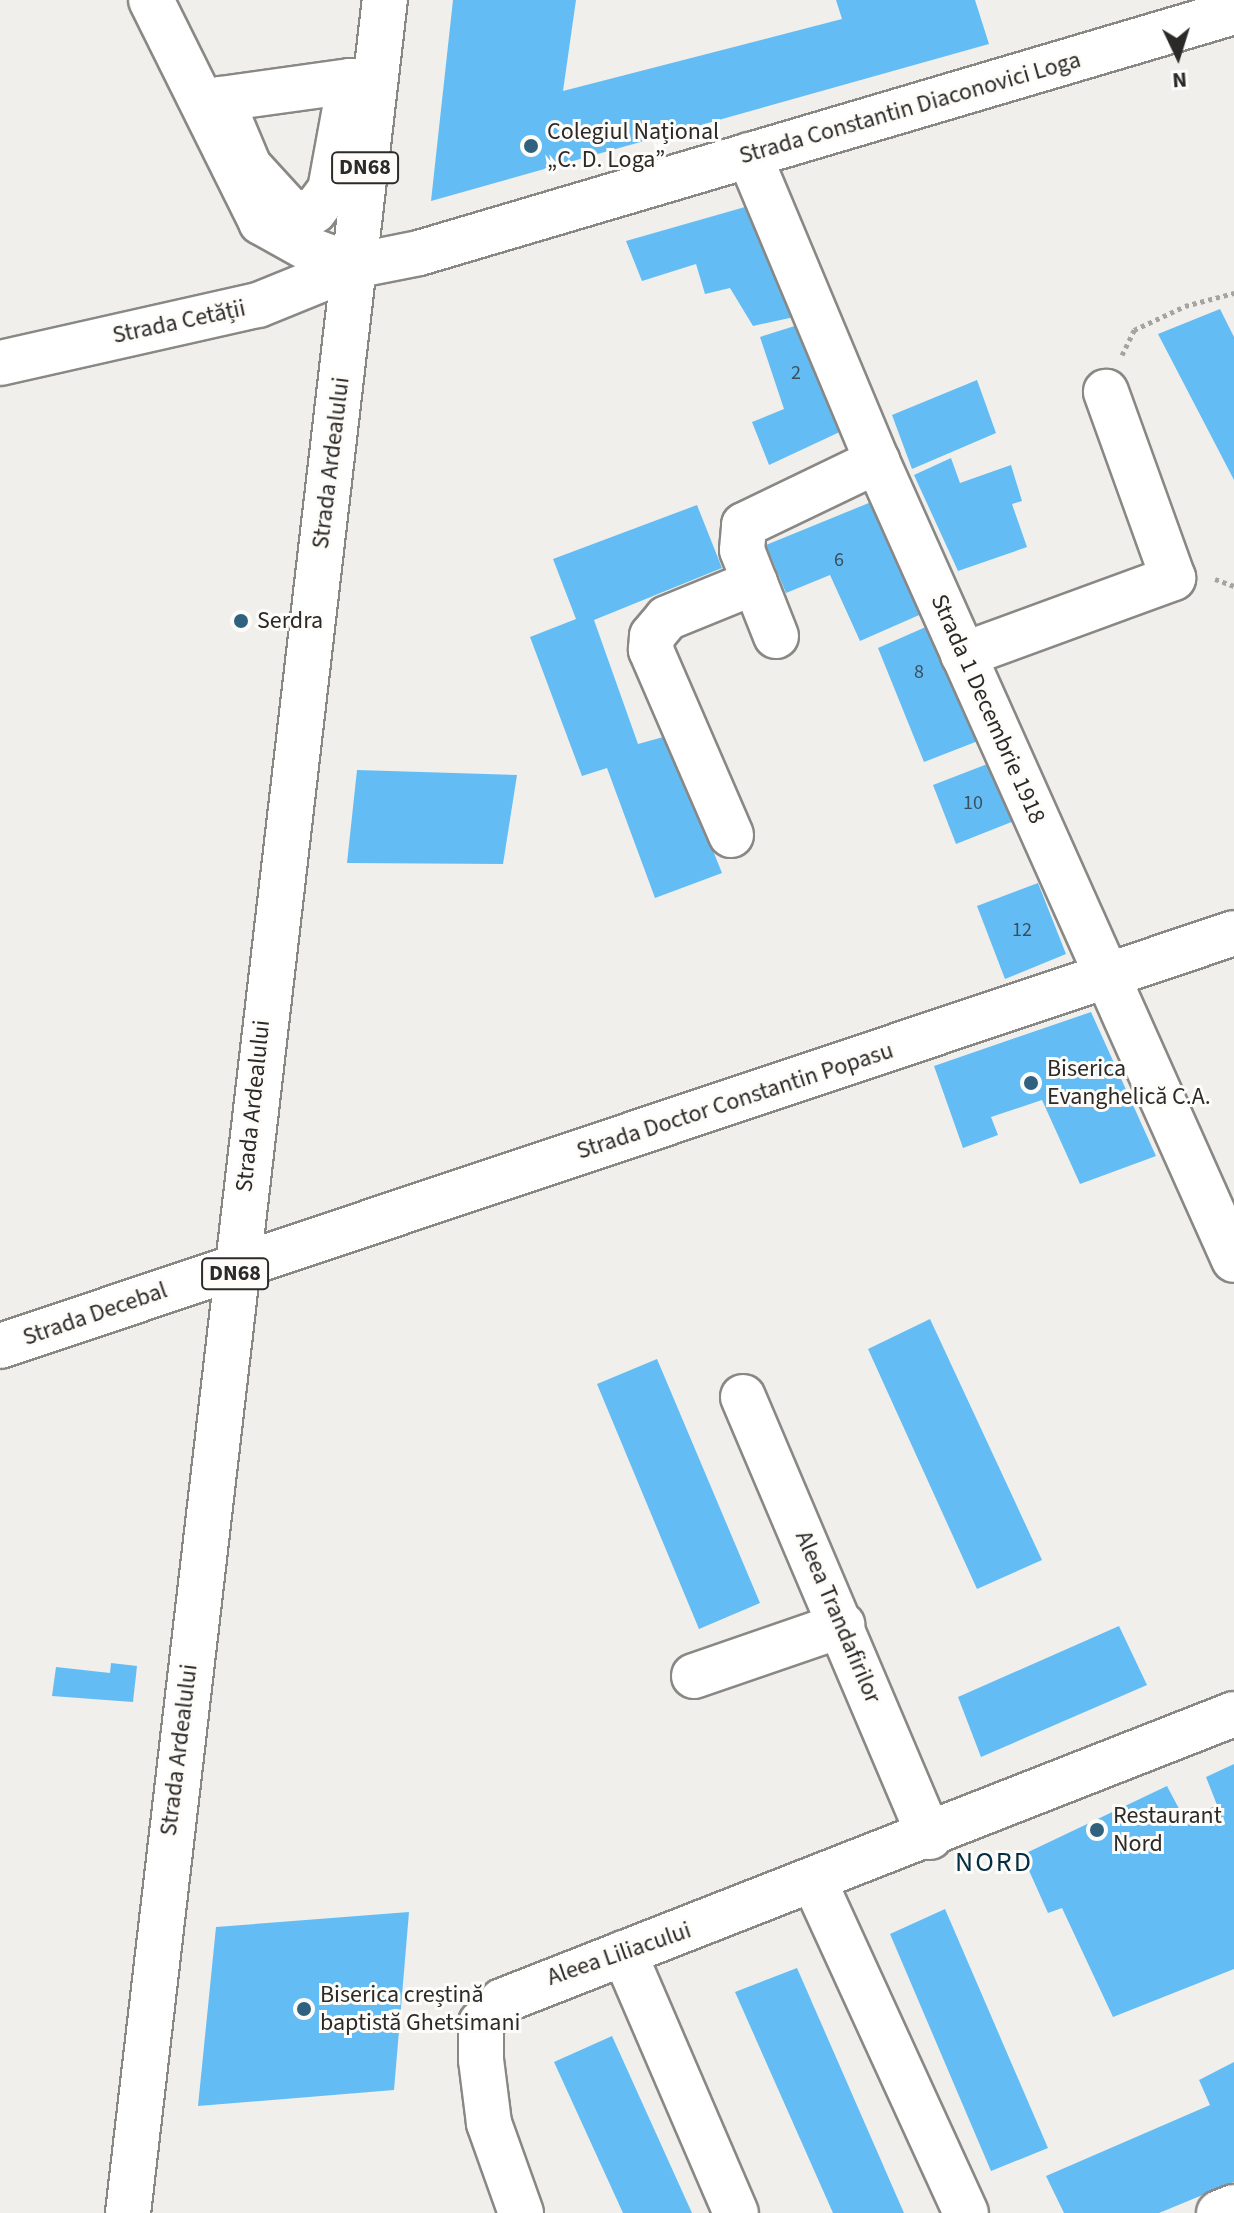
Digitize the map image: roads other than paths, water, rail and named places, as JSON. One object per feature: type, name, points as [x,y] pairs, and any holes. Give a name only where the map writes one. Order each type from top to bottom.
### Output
[{"type":"street","points":[[151,0],[249,166],[273,197],[292,213],[314,211],[330,190],[363,81],[212,102]]},
{"type":"street","name":"Strada Ardealului","points":[[128,2213],[354,266],[363,81],[385,0]]},
{"type":"street","name":"Strada Constantin Diaconovici Loga","points":[[354,266],[419,253],[1234,12]]},
{"type":"street","points":[[212,102],[261,222],[311,250],[354,266]]},
{"type":"street","name":"Strada 1 Decembrie 1918","points":[[749,155],[877,461],[1234,1260]]},
{"type":"street","name":"Strada Cetății","points":[[0,363],[258,305],[354,266]]},
{"type":"street","points":[[963,655],[1173,578],[1106,392]]},
{"type":"street","points":[[776,636],[742,550],[744,525],[877,461]]},
{"type":"street","points":[[731,835],[651,650],[652,636],[667,618],[755,582]]},
{"type":"street","name":"Strada Doctor Constantin Popasu","points":[[236,1266],[1234,933]]},
{"type":"street","name":"Strada Decebal","points":[[0,1346],[236,1266]]},
{"type":"street","name":"Aleea Trandafirilor","points":[[743,1397],[930,1837]]},
{"type":"street","points":[[694,1676],[842,1625]]},
{"type":"street","name":"Aleea Liliacului","points":[[521,2213],[489,2123],[481,2023],[502,2001],[535,1984],[930,1837],[1234,1714]]},
{"type":"street","points":[[814,1881],[966,2213]]},
{"type":"street","points":[[624,1953],[736,2213]]},
{"type":"place","name":"Colegiul Național „C. D. Loga”","points":[[531,146]]},
{"type":"place","name":"Serdra","points":[[241,621]]},
{"type":"place","name":"Biserica Evanghelică C.A.","points":[[1031,1083]]},
{"type":"place","name":"Restaurant Nord","points":[[1097,1830]]},
{"type":"place","name":"Biserica creștină baptistă Ghetsimani","points":[[304,2009]]},
{"type":"district","name":"NORD","points":[[994,1862]]}]
